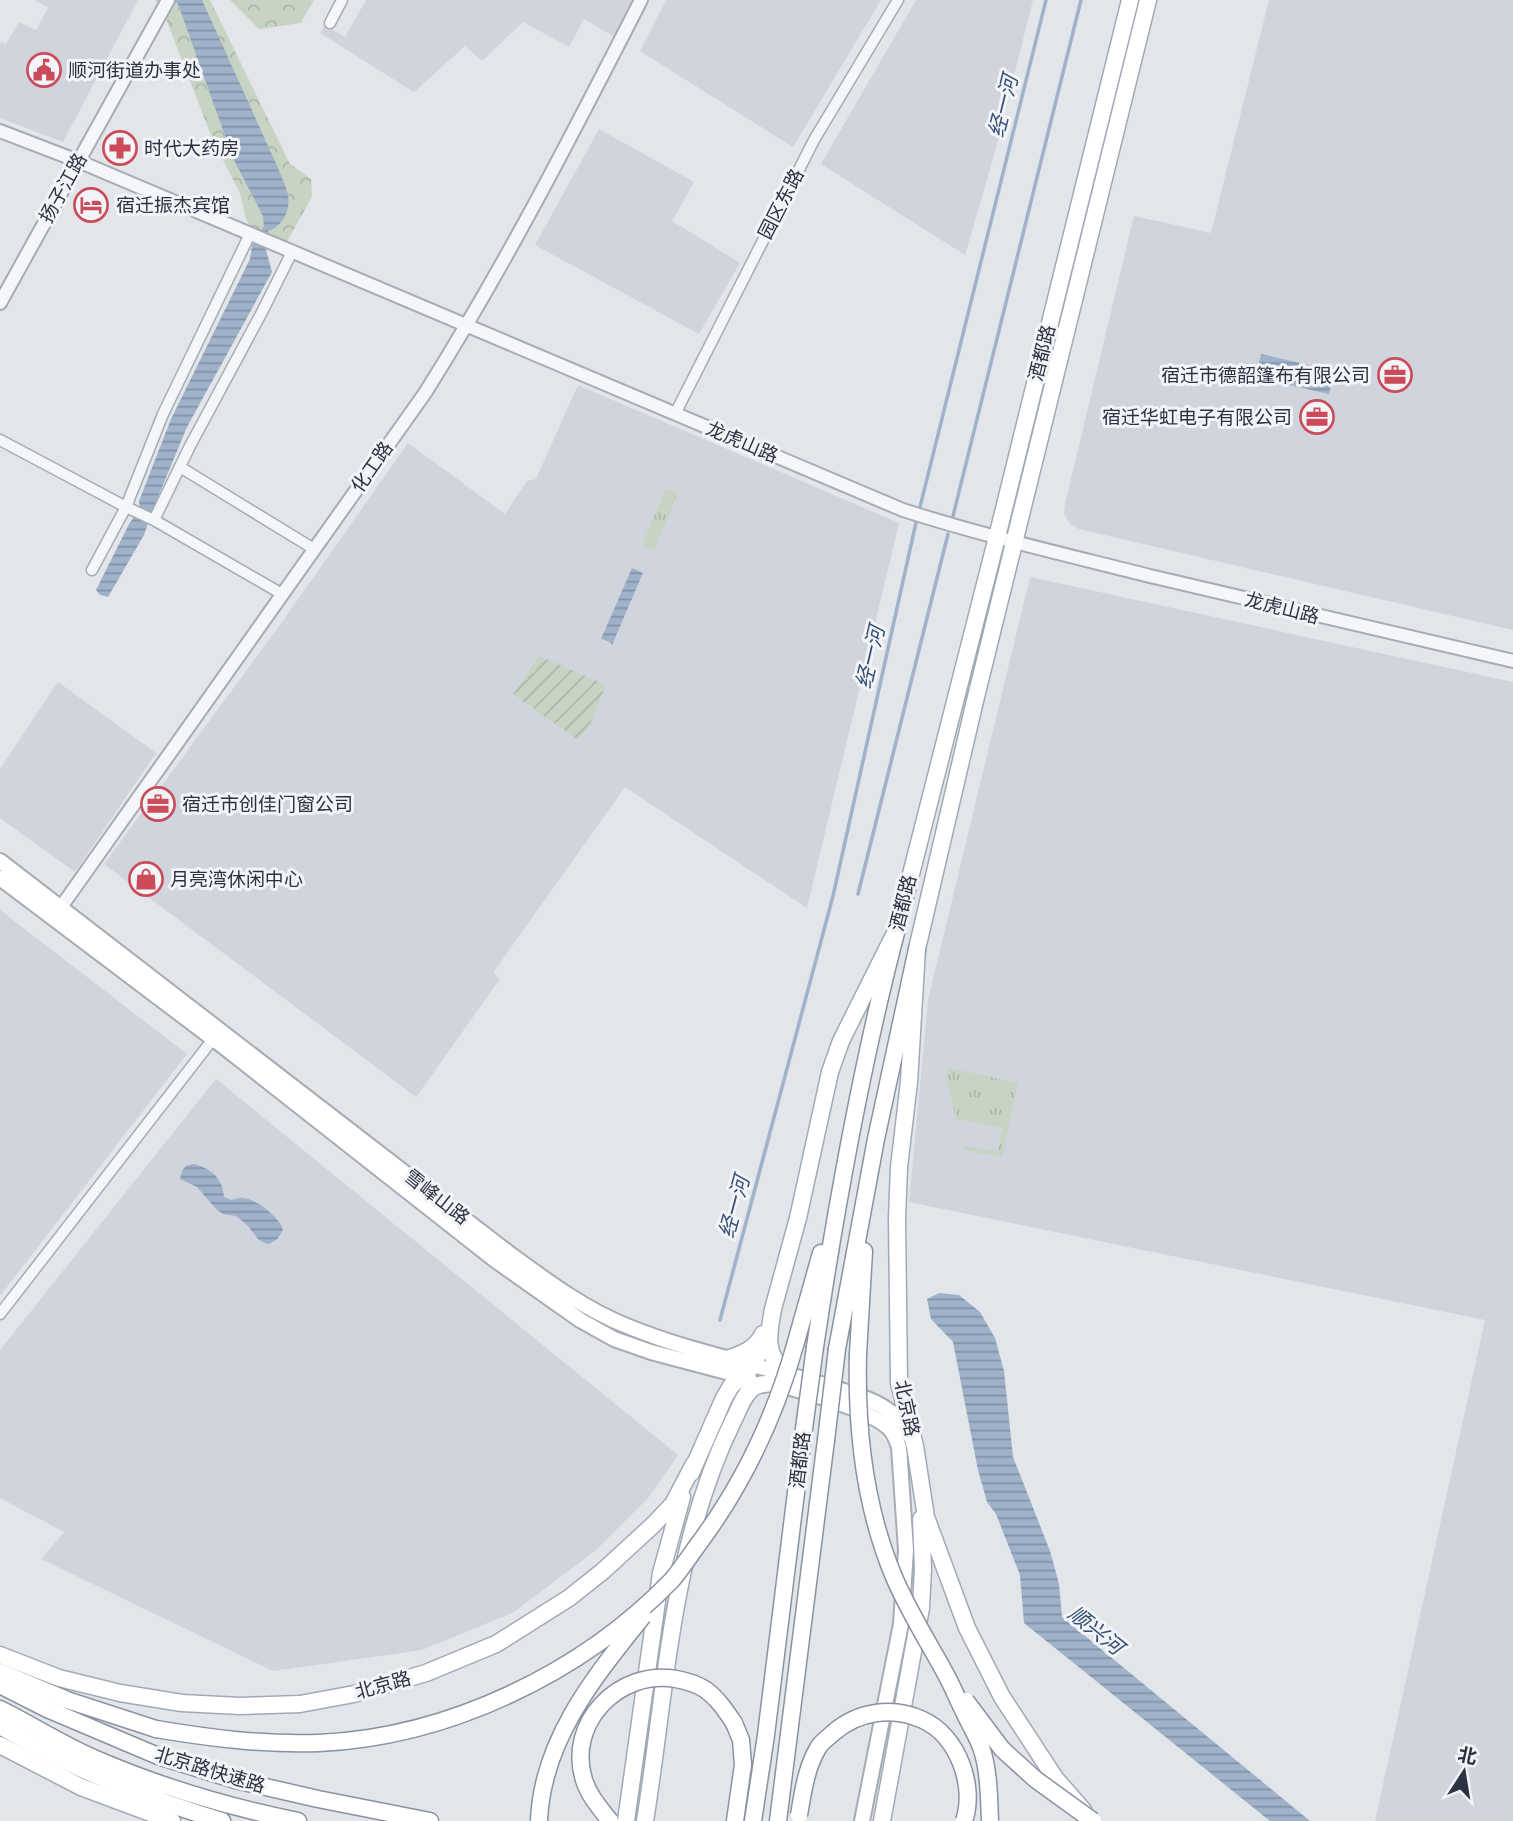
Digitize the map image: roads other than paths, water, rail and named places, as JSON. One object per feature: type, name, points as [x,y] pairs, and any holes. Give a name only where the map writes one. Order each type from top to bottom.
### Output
[{"type":"main road","name":"酒都路","points":[[752,1821],[766,1735],[803,1436],[846,1156],[880,995],[997,537],[1129,0]]},
{"type":"main road","name":"酒都路","points":[[778,1821],[836,1349],[869,1179],[917,948],[971,718],[1148,0]]},
{"type":"main road","name":"雪峰山路","points":[[0,861],[561,1291],[625,1326],[725,1365]]},
{"type":"main road","name":"雪峰山路","points":[[0,878],[213,1039],[495,1260],[591,1327],[651,1352],[725,1365],[754,1365],[776,1377],[861,1396],[895,1415],[905,1425],[915,1446]]},
{"type":"main road","points":[[626,1821],[662,1573],[683,1495],[724,1398],[731,1386],[754,1365],[761,1350],[798,1218],[830,1072],[841,1041],[897,929]]},
{"type":"main road","name":"北京路","points":[[917,948],[909,1082],[899,1167],[899,1383],[915,1446],[926,1517],[967,1628],[996,1685],[1055,1778],[1093,1821]]},
{"type":"main road","points":[[539,1821],[544,1783],[556,1745],[577,1703],[714,1523],[738,1485],[765,1432],[785,1381],[846,1156]]},
{"type":"main road","points":[[869,1179],[857,1386],[863,1461],[871,1503],[894,1577],[982,1749],[989,1791],[990,1821]]},
{"type":"main road","points":[[773,1309],[759,1342],[725,1365],[741,1376],[776,1377],[848,1406],[889,1429],[897,1439],[899,1447],[906,1550],[901,1624],[862,1821]]},
{"type":"main road","points":[[773,1309],[769,1341],[776,1377]]},
{"type":"main road","points":[[645,1821],[675,1603],[689,1541],[710,1474],[746,1395],[756,1386],[776,1377]]},
{"type":"main road","points":[[875,1419],[895,1415],[899,1383]]},
{"type":"main road","name":"北京路","points":[[0,1655],[59,1678],[120,1693],[182,1703],[240,1706],[300,1704],[354,1694],[426,1673],[496,1644],[569,1598],[603,1571],[660,1518],[673,1504],[694,1464]]},
{"type":"main road","points":[[882,1821],[922,1608],[920,1484]]},
{"type":"main road","points":[[0,1672],[67,1700],[156,1729],[199,1737],[320,1743],[369,1737],[424,1726],[470,1712],[517,1691],[572,1661],[630,1618],[673,1578]]},
{"type":"main road","points":[[945,1673],[1002,1749],[1035,1779],[1093,1821]]},
{"type":"main road","points":[[610,1821],[594,1802],[584,1779],[581,1754],[585,1733],[593,1715],[607,1699],[625,1686],[644,1679],[666,1677],[688,1681],[704,1689],[719,1702],[734,1723],[741,1740],[743,1765],[735,1821]]},
{"type":"main road","name":"北京路快速路","points":[[0,1685],[47,1709],[158,1756],[234,1780],[430,1821]]},
{"type":"main road","name":"北京路快速路","points":[[0,1709],[93,1758],[152,1782],[216,1802],[298,1821]]},
{"type":"main road","points":[[798,1818],[809,1768],[819,1745],[842,1725],[858,1716],[892,1712],[926,1720],[957,1752],[966,1775],[969,1795],[964,1821]]},
{"type":"main road","points":[[0,1726],[98,1778],[222,1821]]},
{"type":"main road","points":[[0,1745],[81,1787],[172,1821]]},
{"type":"street","points":[[330,23],[342,0]]},
{"type":"street","name":"化工路","points":[[61,907],[425,393],[525,224],[641,0]]},
{"type":"street","name":"园区东路","points":[[675,414],[814,140],[898,0]]},
{"type":"street","name":"扬子江路","points":[[0,303],[166,2]]},
{"type":"street","name":"龙虎山路","points":[[0,131],[78,161],[903,510],[942,523],[1306,614],[1513,661]]},
{"type":"street","points":[[92,570],[126,507],[163,414],[250,234]]},
{"type":"street","points":[[154,520],[292,252]]},
{"type":"street","points":[[0,440],[154,520],[282,594]]},
{"type":"street","points":[[180,467],[314,549]]},
{"type":"street","points":[[0,1314],[213,1039]]},
{"type":"water","points":[[174,0],[202,0],[278,168],[289,201],[281,222],[268,231],[265,246],[272,272],[187,427],[144,535],[108,597],[100,595],[96,590],[129,524],[140,509],[139,501],[171,419],[250,259],[252,245],[264,226],[263,216],[233,158],[178,4]]},
{"type":"water","points":[[1261,354],[1334,371],[1329,394],[1255,379]]},
{"type":"water","points":[[632,568],[643,573],[612,645],[601,639]]},
{"type":"water","points":[[194,1164],[215,1175],[224,1197],[232,1200],[249,1199],[272,1214],[283,1229],[277,1239],[267,1244],[259,1240],[236,1216],[223,1214],[197,1187],[180,1179],[184,1168]]},
{"type":"water","points":[[939,1293],[959,1295],[980,1312],[995,1338],[1004,1371],[1013,1457],[1050,1551],[1059,1584],[1062,1617],[1310,1821],[1270,1821],[1024,1623],[1020,1575],[996,1514],[987,1502],[978,1470],[953,1342],[931,1319],[927,1299]]},
{"type":"waterway","name":"经一河","points":[[919,511],[1046,0]]},
{"type":"waterway","name":"经一河","points":[[953,516],[1081,0]]},
{"type":"waterway","name":"经一河","points":[[720,1320],[833,896],[917,518]]},
{"type":"waterway","name":"经一河","points":[[858,894],[948,534]]},
{"type":"place","name":"顺河街道办事处","points":[[44,70]]},
{"type":"place","name":"时代大药房","points":[[120,148]]},
{"type":"place","name":"宿迁振杰宾馆","points":[[91,205]]},
{"type":"place","name":"宿迁市德韶篷布有限公司","points":[[1395,375]]},
{"type":"place","name":"宿迁华虹电子有限公司","points":[[1317,417]]},
{"type":"place","name":"宿迁市创佳门窗公司","points":[[158,804]]},
{"type":"place","name":"月亮湾休闲中心","points":[[146,879]]},
{"type":"water label","name":"顺兴河","points":[[1096,1630]]}]
